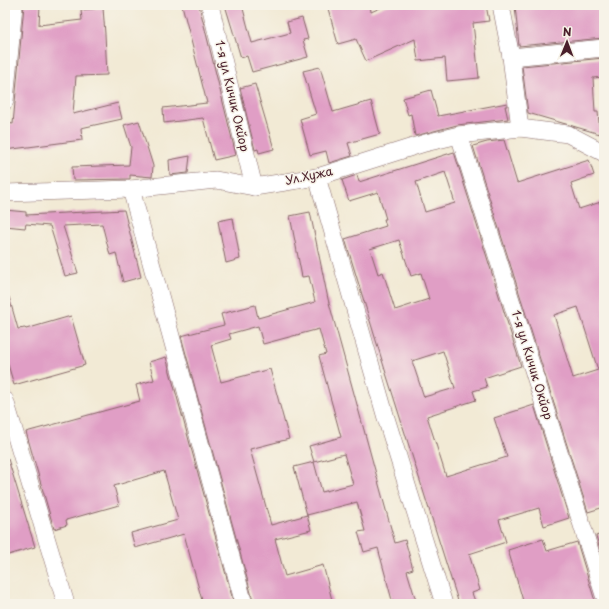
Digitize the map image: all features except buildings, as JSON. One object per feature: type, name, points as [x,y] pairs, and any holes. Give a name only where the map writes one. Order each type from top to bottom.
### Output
[{"type":"street","points":[[5,101],[14,5]]},
{"type":"street","name":"1-я ул Кичик Окйор","points":[[210,5],[254,187]]},
{"type":"street","points":[[500,5],[511,57],[520,128]]},
{"type":"street","points":[[511,57],[604,48]]},
{"type":"street","name":"Ул.Хужа","points":[[5,193],[131,189],[216,180],[254,187],[317,177],[425,143],[459,135],[520,128],[568,134],[604,153]]},
{"type":"street","name":"1-я ул Кичик Окйор","points":[[459,135],[604,595]]},
{"type":"street","points":[[317,177],[386,418],[444,604]]},
{"type":"street","points":[[131,189],[244,604]]},
{"type":"street","points":[[5,400],[66,604]]}]
